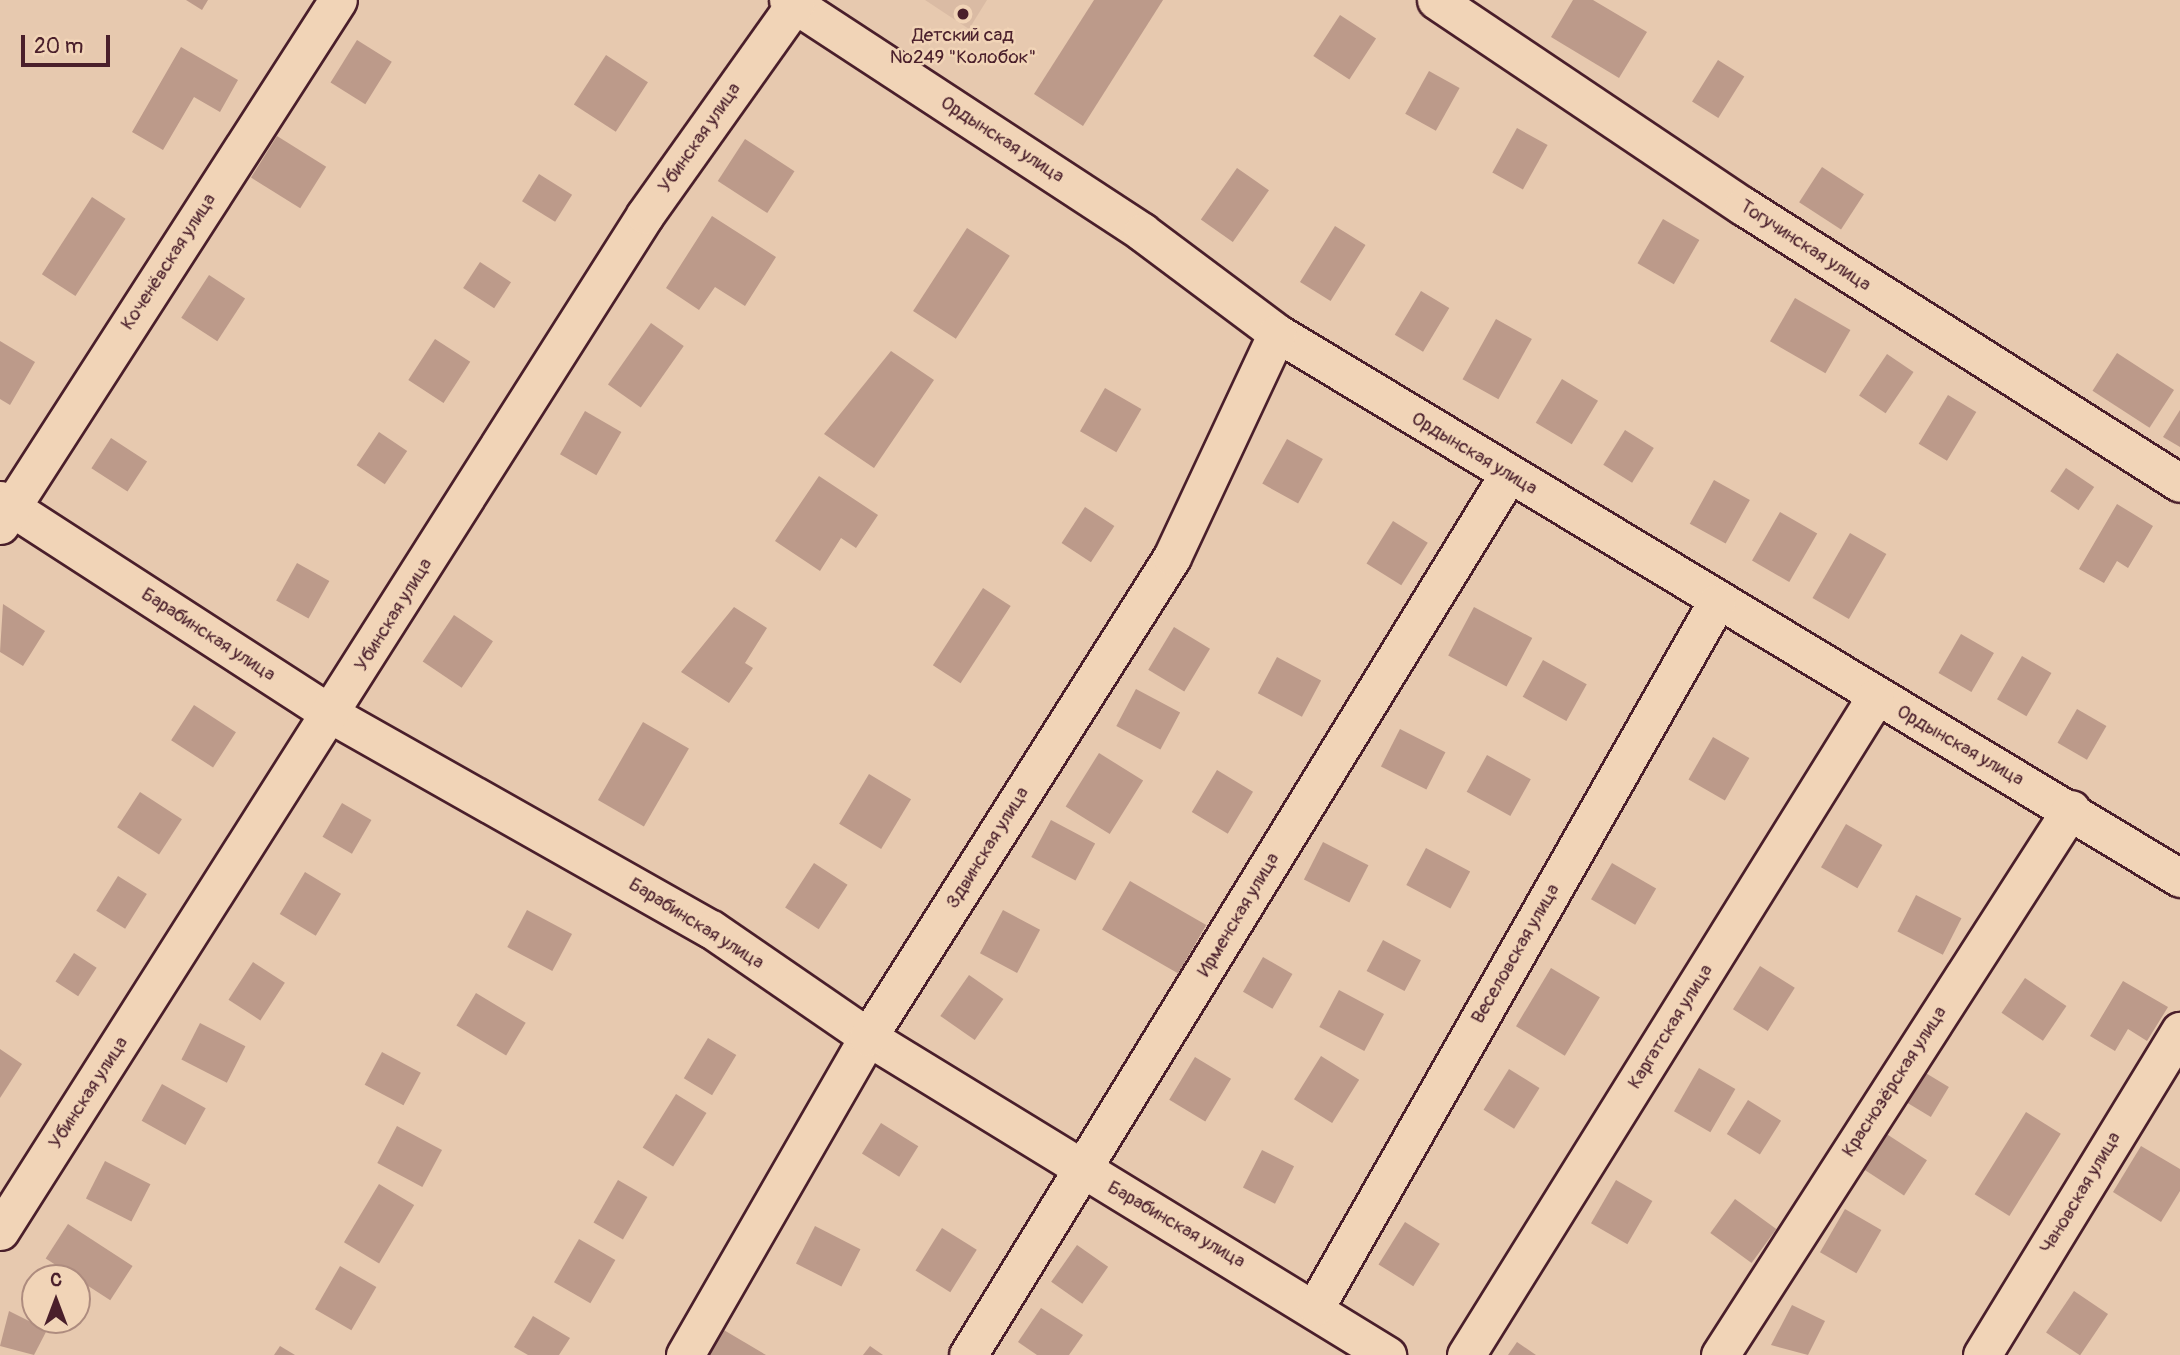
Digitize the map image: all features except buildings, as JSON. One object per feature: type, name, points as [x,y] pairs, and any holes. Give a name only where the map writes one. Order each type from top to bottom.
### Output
[{"type":"street","name":"Коченёвская улица","points":[[4,510],[338,0]]},
{"type":"street","name":"Тогучинская улица","points":[[1436,0],[1766,221],[2180,483]]},
{"type":"street","name":"Ордынская улица","points":[[791,2],[1142,232],[1277,333],[1716,603],[1875,698],[2071,809],[2180,878]]},
{"type":"street","name":"Убинская улица","points":[[0,1231],[332,715],[645,215],[791,2]]},
{"type":"street","name":"Здвинская улица","points":[[685,1355],[868,1037],[1172,557],[1277,333]]},
{"type":"street","name":"Ирменская улица","points":[[968,1355],[1508,475]]},
{"type":"street","name":"Барабинская улица","points":[[4,510],[332,715],[711,929],[868,1037],[1082,1172],[1316,1306],[1387,1355]]},
{"type":"street","name":"Веселовская улица","points":[[1316,1306],[1716,603]]},
{"type":"street","name":"Каргатская улица","points":[[1466,1355],[1875,698]]},
{"type":"street","name":"Краснозёрская улица","points":[[1720,1355],[2071,809]]},
{"type":"street","name":"Чановская улица","points":[[1982,1355],[2180,1031]]},
{"type":"shaded area","name":"Детский сад №249 \"Колобок\"","points":[[925,0],[987,0],[969,29]]},
{"type":"place","name":"Детский сад №249 \"Колобок\"","points":[[963,14]]}]
